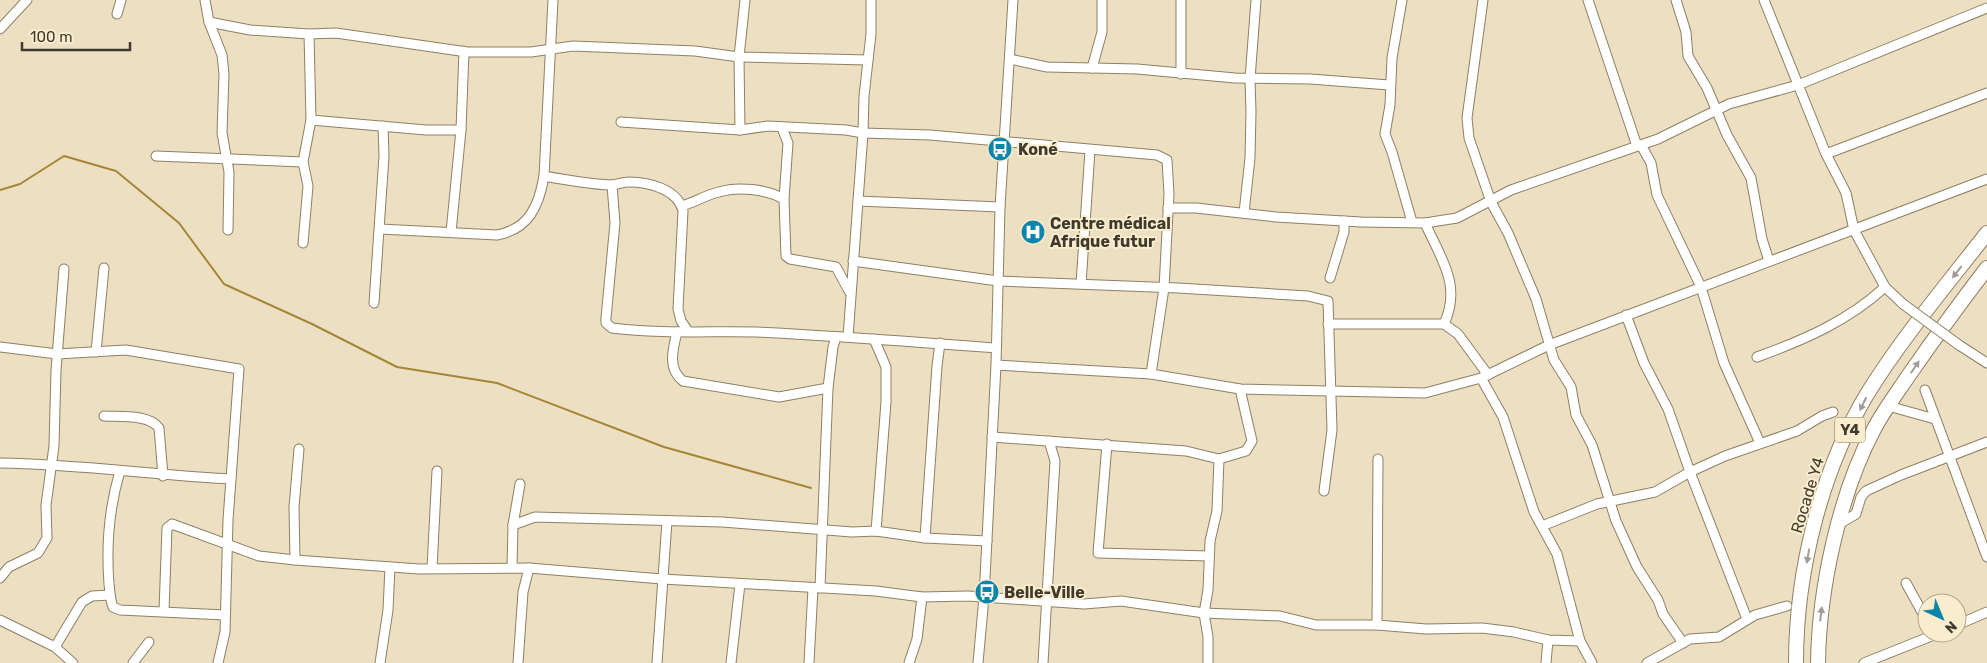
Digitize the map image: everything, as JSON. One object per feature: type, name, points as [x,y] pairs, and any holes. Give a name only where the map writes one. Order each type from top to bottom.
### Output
[{"type":"highway","name":"Rocade Y4","points":[[1796,663],[1796,632],[1812,531],[1833,463],[1869,392],[1987,233]]},
{"type":"highway","name":"Y4","points":[[1818,663],[1819,634],[1825,584],[1839,524],[1856,471],[1874,429],[1888,406],[1952,313],[1987,268]]},
{"type":"street","points":[[0,29],[27,0]]},
{"type":"street","points":[[117,14],[121,0]]},
{"type":"street","points":[[205,0],[209,22],[222,55],[224,89],[222,133],[230,188],[228,230]]},
{"type":"street","points":[[380,229],[497,235],[519,227],[534,209],[541,192],[544,176],[553,0]]},
{"type":"street","points":[[740,130],[738,57],[745,0]]},
{"type":"street","points":[[848,337],[864,96],[871,34],[870,0]]},
{"type":"street","points":[[978,663],[984,597],[996,365],[1000,207],[1013,0]]},
{"type":"street","points":[[1092,68],[1102,32],[1102,0]]},
{"type":"street","points":[[1181,0],[1181,74]]},
{"type":"street","points":[[1244,213],[1251,136],[1250,79],[1256,0]]},
{"type":"street","points":[[1402,0],[1389,85],[1390,105],[1385,134],[1412,222]]},
{"type":"street","points":[[1483,0],[1467,128],[1491,202],[1508,233],[1520,267],[1536,299],[1554,360],[1571,387],[1576,415],[1592,445],[1616,521],[1637,567],[1658,600],[1670,626],[1683,643]]},
{"type":"street","points":[[1588,0],[1639,146],[1651,164],[1658,195],[1701,287],[1724,364],[1760,443]]},
{"type":"street","points":[[1676,0],[1686,32],[1688,56],[1702,78],[1727,135],[1750,178],[1762,239],[1769,261]]},
{"type":"street","points":[[1764,0],[1826,154],[1846,193],[1854,230],[1885,287],[1903,304],[1959,345],[1987,362]]},
{"type":"street","points":[[1168,208],[1196,208],[1344,221],[1424,223],[1458,218],[1491,202],[1510,190],[1639,146],[1686,127],[1717,109],[1798,85],[1987,8]]},
{"type":"street","points":[[209,22],[229,28],[309,34],[336,34],[464,52],[531,52],[573,46],[695,51],[738,57],[868,60]]},
{"type":"street","points":[[303,243],[308,186],[303,162],[311,120],[309,34]]},
{"type":"street","points":[[451,232],[461,130],[464,52]]},
{"type":"street","points":[[1010,59],[1047,67],[1137,69],[1250,79],[1310,79],[1389,85]]},
{"type":"street","points":[[1826,154],[1987,93]]},
{"type":"street","points":[[311,120],[426,130],[461,130]]},
{"type":"street","points":[[621,122],[740,130],[768,126],[846,130],[863,133],[930,135],[1158,156],[1167,160],[1168,208],[1164,288],[1150,374]]},
{"type":"street","points":[[374,303],[380,229],[383,126]]},
{"type":"street","points":[[782,128],[788,143],[784,198],[787,258],[836,267],[850,293]]},
{"type":"street","points":[[1081,284],[1090,150]]},
{"type":"street","points":[[156,156],[303,162]]},
{"type":"street","points":[[544,176],[612,185],[627,182],[655,186],[674,196],[682,206],[683,220],[678,309],[681,320],[688,332]]},
{"type":"street","points":[[996,365],[1150,374],[1240,390],[1425,393],[1484,377],[1549,345],[1987,179]]},
{"type":"street","points":[[612,185],[615,223],[606,323],[612,328],[677,332],[848,337],[996,348]]},
{"type":"street","points":[[682,206],[720,191],[732,190],[768,192],[784,198]]},
{"type":"street","points":[[858,201],[1000,207]]},
{"type":"street","points":[[1330,278],[1344,232],[1344,221]]},
{"type":"street","points":[[1424,223],[1445,264],[1450,283],[1452,301],[1444,324]]},
{"type":"street","points":[[853,260],[998,281],[1308,296],[1328,301],[1331,448],[1324,492]]},
{"type":"street","points":[[96,352],[104,268]]},
{"type":"street","points":[[0,578],[9,568],[30,558],[43,548],[47,538],[48,490],[52,464],[57,354],[64,269]]},
{"type":"street","points":[[1757,357],[1806,339],[1842,319],[1885,287]]},
{"type":"street","points":[[1626,315],[1644,363],[1668,409],[1690,472],[1747,619]]},
{"type":"street","points":[[1328,324],[1444,324],[1458,334],[1484,377],[1502,417],[1534,512],[1557,554],[1580,642],[1592,663]]},
{"type":"street","points":[[677,332],[673,347],[673,369],[683,381],[778,397],[828,388]]},
{"type":"street","points":[[810,663],[816,588],[824,530],[828,388],[836,337]]},
{"type":"street","points":[[874,339],[886,367],[886,402],[876,531]]},
{"type":"street","points":[[925,538],[940,343]]},
{"type":"street","points":[[0,347],[57,354],[126,350],[239,370],[227,545],[225,638],[218,663]]},
{"type":"street","points":[[992,437],[1186,451],[1219,459],[1246,451],[1252,441],[1240,390]]},
{"type":"street","points":[[1925,390],[1987,557]]},
{"type":"street","points":[[1888,406],[1935,419]]},
{"type":"street","points":[[1542,526],[1610,501],[1656,492],[1690,472],[1760,443],[1797,431],[1822,416],[1833,412]]},
{"type":"street","points":[[104,416],[144,419],[155,422],[159,428],[163,476]]},
{"type":"street","points":[[1043,663],[1055,461],[1049,441]]},
{"type":"street","points":[[1839,524],[1856,514],[1861,497],[1866,491],[1987,442]]},
{"type":"street","points":[[1107,444],[1098,553],[1209,556]]},
{"type":"street","points":[[295,560],[294,507],[299,449]]},
{"type":"street","points":[[1208,663],[1208,637],[1204,613],[1208,590],[1209,556],[1216,511],[1219,459]]},
{"type":"street","points":[[1377,625],[1378,459]]},
{"type":"street","points":[[0,463],[52,464],[163,476],[231,479]]},
{"type":"street","points":[[120,471],[109,521],[108,570],[110,596],[115,609],[225,615]]},
{"type":"street","points":[[432,568],[437,471]]},
{"type":"street","points":[[512,568],[513,525],[520,484]]},
{"type":"street","points":[[513,525],[535,517],[722,522],[824,530],[876,531],[925,538],[987,540]]},
{"type":"street","points":[[657,663],[667,521]]},
{"type":"street","points":[[164,611],[168,528],[172,524],[259,556],[295,560],[390,567],[529,568],[662,579],[876,591],[922,597],[984,597],[1046,603],[1084,604],[1121,601],[1204,613],[1280,616],[1316,625],[1377,625],[1426,629],[1482,628],[1514,632],[1548,640],[1580,642]]},
{"type":"street","points":[[380,663],[388,610],[390,567]]},
{"type":"street","points":[[518,663],[523,592],[529,568]]},
{"type":"street","points":[[1906,583],[1917,603]]},
{"type":"street","points":[[730,663],[740,584]]},
{"type":"street","points":[[55,647],[82,602],[92,596],[110,596]]},
{"type":"street","points":[[909,663],[917,639],[922,597]]},
{"type":"street","points":[[1647,663],[1696,637],[1719,637],[1747,619],[1787,606]]},
{"type":"street","points":[[1967,621],[1987,612]]},
{"type":"street","points":[[0,620],[55,647],[73,663]]},
{"type":"street","points":[[1546,663],[1548,640]]},
{"type":"street","points":[[1864,663],[1917,641]]},
{"type":"street","points":[[133,663],[149,642]]},
{"type":"waterway","points":[[0,190],[20,184],[64,156],[116,171],[179,223],[224,284],[312,324],[397,367],[497,383],[664,447],[811,488]]},
{"type":"place","name":"Koné","points":[[1000,149]]},
{"type":"place","name":"Centre médical Afrique futur","points":[[1033,232]]},
{"type":"place","name":"Belle-Ville","points":[[987,592]]}]
